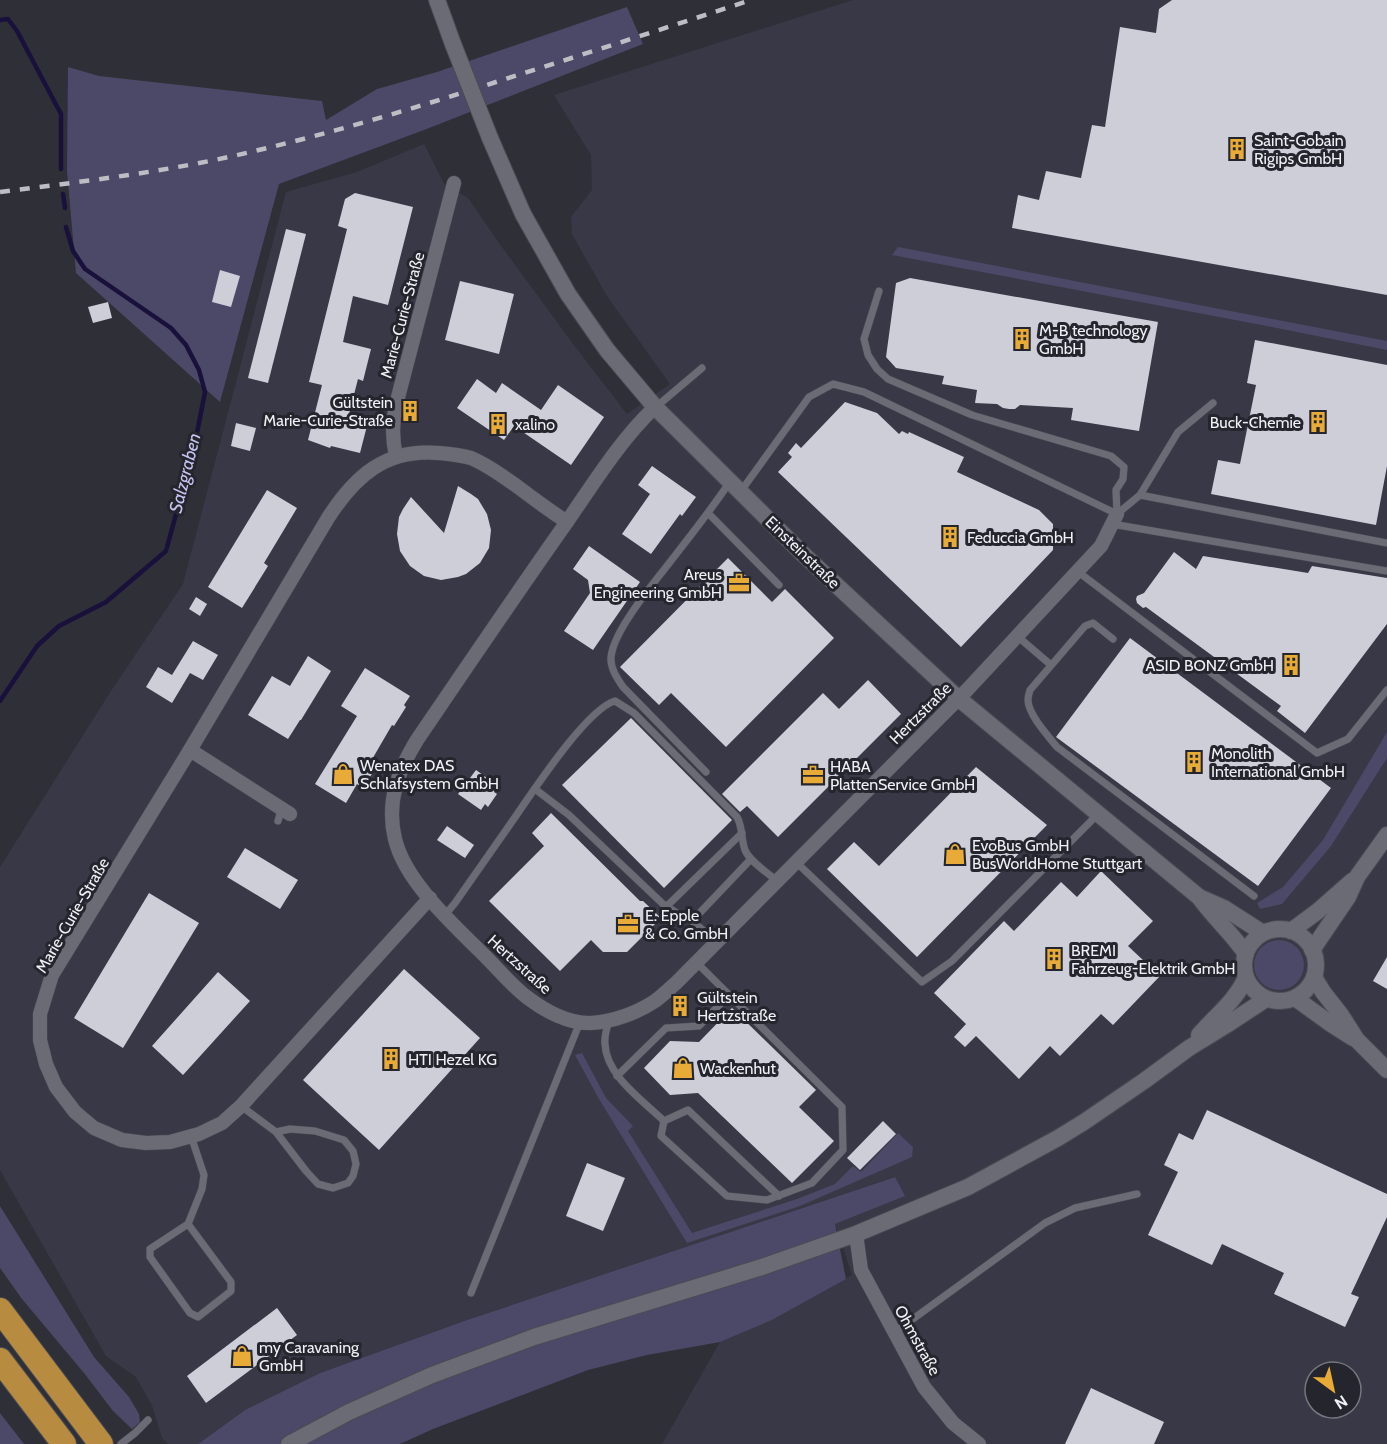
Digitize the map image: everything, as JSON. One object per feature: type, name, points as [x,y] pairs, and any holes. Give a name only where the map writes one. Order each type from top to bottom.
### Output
[{"type":"highway","points":[[0,1310],[101,1444]]},
{"type":"highway","points":[[0,1360],[64,1444]]},
{"type":"street","name":"Einsteinstraße","points":[[437,0],[522,214],[568,294],[607,350],[655,407],[804,555],[958,698],[1199,897],[1211,914],[1233,936],[1245,954]]},
{"type":"street","name":"Marie-Curie-Straße","points":[[396,456],[393,435],[396,405],[454,183]]},
{"type":"street","name":"Hertzstraße","points":[[655,407],[633,432],[567,522],[417,740],[396,781],[392,811],[392,825],[399,854],[412,876],[445,915],[527,997],[544,1009],[580,1022],[609,1020],[637,1012],[656,1001],[958,698],[1101,546],[1115,519]]},
{"type":"street","name":"Marie-Curie-Straße","points":[[430,898],[241,1106],[222,1123],[199,1134],[170,1142],[146,1143],[122,1140],[94,1128],[75,1112],[56,1087],[46,1064],[40,1040],[40,1014],[52,975],[341,497],[364,473],[396,456],[415,452],[453,454],[472,459],[492,469],[567,522]]},
{"type":"street","points":[[190,750],[290,814]]},
{"type":"street","points":[[1312,950],[1348,897],[1357,877],[1387,834]]},
{"type":"street","points":[[1291,931],[1357,877]]},
{"type":"street","name":"Einsteinstraße","points":[[1199,897],[1224,908],[1263,933]]},
{"type":"street","points":[[1277,929],[1291,931],[1304,938],[1312,950],[1316,963],[1314,977],[1306,989],[1295,998],[1280,1001],[1266,999],[1254,991],[1246,978],[1245,954],[1252,942],[1263,933],[1277,929]]},
{"type":"street","points":[[1314,977],[1357,1040],[1387,1070]]},
{"type":"street","points":[[1189,1048],[1233,1000],[1246,978]]},
{"type":"street","points":[[1295,998],[1357,1040]]},
{"type":"street","points":[[288,1444],[349,1412],[432,1375],[534,1337],[762,1267],[855,1234],[968,1187],[1058,1138],[1122,1097],[1189,1048],[1266,999]]},
{"type":"street","name":"Ohmstraße","points":[[855,1234],[861,1270],[924,1387],[953,1423],[979,1444]]},
{"type":"lane","points":[[879,291],[864,339],[868,355],[882,374],[888,379],[972,415],[1111,456],[1124,467],[1123,479],[1116,489],[1115,519]]},
{"type":"lane","points":[[655,407],[702,368]]},
{"type":"lane","points":[[706,772],[623,687],[615,674],[611,658],[616,640],[627,620],[708,513],[736,486],[809,397],[833,384],[864,392],[1115,519],[1387,571]]},
{"type":"lane","points":[[1115,519],[1140,495],[1178,432],[1213,403]]},
{"type":"lane","points":[[1140,495],[1387,543]]},
{"type":"lane","points":[[708,513],[779,585]]},
{"type":"lane","points":[[1077,571],[1317,753],[1348,739],[1387,690]]},
{"type":"lane","points":[[1113,639],[1093,623],[1085,626],[1030,690],[1028,701],[1034,717],[1058,747],[1254,896]]},
{"type":"lane","points":[[1017,636],[1051,665]]},
{"type":"lane","points":[[445,915],[564,749],[585,724],[608,703],[615,701],[634,713],[737,817],[741,824],[746,853],[751,860],[777,881]]},
{"type":"lane","points":[[535,789],[569,815],[667,906],[692,921],[717,942]]},
{"type":"lane","points":[[274,803],[280,814],[278,821]]},
{"type":"lane","points":[[796,862],[922,982],[952,962],[1098,814]]},
{"type":"lane","points":[[667,906],[742,833]]},
{"type":"lane","points":[[692,921],[751,860]]},
{"type":"lane","points":[[664,1121],[661,1136],[727,1196],[767,1200],[812,1183],[843,1150],[842,1107],[696,962]]},
{"type":"lane","points":[[617,1076],[666,1028],[699,1026],[729,995]]},
{"type":"lane","points":[[609,1020],[604,1044],[609,1063],[617,1076],[664,1121]]},
{"type":"lane","points":[[471,1293],[580,1022]]},
{"type":"lane","points":[[241,1106],[276,1132],[318,1184],[333,1188],[348,1183],[353,1176],[356,1164],[353,1151],[344,1140],[315,1131],[290,1129],[276,1132]]},
{"type":"lane","points":[[664,1121],[688,1110],[779,1196]]},
{"type":"lane","points":[[188,1224],[231,1282],[231,1291],[198,1317],[190,1313],[150,1257],[150,1250],[188,1224],[202,1189],[204,1175],[191,1136]]},
{"type":"lane","points":[[895,1332],[1045,1223],[1075,1208],[1137,1194]]},
{"type":"lane","points":[[121,1444],[148,1420]]},
{"type":"shaded area","points":[[853,0],[1387,0],[1387,1444],[662,1444],[720,1342],[772,1320],[852,1275],[835,1224],[904,1196],[894,1177],[467,1320],[320,1373],[245,1410],[198,1444],[168,1444],[162,1438],[152,1405],[136,1377],[106,1356],[0,1170],[0,867],[111,691],[183,584],[286,192],[357,172],[424,144],[444,184],[468,198],[573,344],[627,414],[670,384],[607,296],[572,234],[571,217],[592,190],[591,155],[554,95]]},
{"type":"shaded area","points":[[627,7],[643,44],[279,184],[220,402],[76,273],[67,171],[68,67],[99,76],[322,101],[326,120],[377,89],[437,72]]},
{"type":"shaded area","points":[[898,247],[1387,341],[1387,350],[892,255]]},
{"type":"shaded area","points":[[1387,732],[1387,758],[1331,846],[1282,904],[1260,909],[1257,903],[1283,887],[1323,840]]},
{"type":"shaded area","points":[[1279,940],[1293,944],[1300,951],[1304,965],[1300,979],[1293,986],[1279,990],[1265,986],[1258,979],[1254,965],[1258,951],[1265,944]]},
{"type":"shaded area","points":[[582,1053],[606,1098],[633,1126],[628,1131],[692,1233],[797,1199],[835,1184],[853,1166],[861,1172],[898,1133],[913,1147],[912,1157],[800,1206],[687,1243],[599,1099],[575,1055]]},
{"type":"shaded area","points":[[895,1177],[905,1196],[835,1224],[846,1279],[772,1320],[720,1342],[647,1355],[588,1370],[433,1429],[400,1444],[198,1444],[245,1410],[320,1373],[467,1320]]},
{"type":"shaded area","points":[[0,1206],[94,1357],[129,1397],[139,1414],[140,1422],[132,1429],[113,1411],[22,1299],[0,1268]]},
{"type":"shaded area","points":[[0,1413],[24,1444],[0,1444]]},
{"type":"building","name":"Saint-Gobain Rigips GmbH","points":[[1172,0],[1387,0],[1387,295],[1012,228],[1018,195],[1039,200],[1046,171],[1081,178],[1092,125],[1105,127],[1120,27],[1156,33],[1159,9]]},
{"type":"building","points":[[355,193],[413,207],[388,305],[353,296],[343,342],[371,349],[363,381],[358,379],[349,414],[369,418],[360,453],[331,446],[330,448],[308,440],[322,385],[309,382],[347,229],[338,226],[345,199]]},
{"type":"building","points":[[286,229],[306,234],[268,383],[248,378]]},
{"type":"building","points":[[220,270],[240,276],[231,307],[212,302]]},
{"type":"building","name":"M-B technology GmbH","points":[[910,278],[1158,322],[1139,431],[1071,420],[1073,408],[1020,405],[1015,409],[1009,409],[997,404],[975,403],[977,390],[942,384],[944,376],[896,368],[886,357],[896,283]]},
{"type":"building","points":[[460,281],[514,294],[499,354],[445,340]]},
{"type":"building","points":[[108,302],[112,318],[93,323],[88,307]]},
{"type":"building","name":"Buck-Chemie","points":[[1255,340],[1387,365],[1387,466],[1376,525],[1211,494],[1218,460],[1240,464],[1256,385],[1247,383]]},
{"type":"building","points":[[477,379],[496,393],[502,383],[541,410],[558,385],[604,417],[571,465],[514,426],[504,440],[457,408]]},
{"type":"building","name":"Feduccia GmbH","points":[[845,402],[877,413],[899,434],[902,431],[908,434],[909,432],[964,457],[957,472],[1039,510],[1053,524],[1053,550],[961,647],[778,472],[792,457],[788,453],[796,443],[801,448]]},
{"type":"building","points":[[236,423],[256,428],[250,451],[231,446]]},
{"type":"building","points":[[652,466],[696,497],[682,516],[680,514],[651,554],[622,534],[650,494],[638,485]]},
{"type":"building","points":[[458,486],[478,499],[487,514],[491,530],[489,548],[480,563],[466,574],[441,580],[424,576],[410,566],[400,551],[397,534],[399,517],[411,497],[444,533]]},
{"type":"building","points":[[267,490],[297,508],[264,563],[268,566],[242,608],[208,587]]},
{"type":"building","points":[[589,546],[640,582],[593,650],[564,631],[590,593],[588,580],[573,569]]},
{"type":"building","name":"ASID BONZ GmbH","points":[[1174,552],[1196,569],[1203,556],[1308,573],[1312,566],[1387,578],[1387,624],[1305,733],[1277,711],[1281,706],[1146,607],[1143,608],[1137,603],[1137,596],[1144,593]]},
{"type":"building","points":[[728,558],[772,602],[785,589],[834,638],[726,747],[671,693],[659,705],[620,667]]},
{"type":"building","points":[[196,597],[207,604],[200,616],[189,609]]},
{"type":"building","name":"Monolith International GmbH","points":[[1130,638],[1331,788],[1258,886],[1056,737]]},
{"type":"building","points":[[193,641],[218,655],[203,680],[190,673],[172,703],[146,687],[158,667],[172,675]]},
{"type":"building","points":[[308,656],[331,671],[288,739],[248,715],[272,676],[290,686]]},
{"type":"building","points":[[365,668],[410,696],[404,705],[406,707],[394,726],[392,725],[367,768],[373,772],[363,788],[357,784],[346,803],[315,784],[357,716],[341,706]]},
{"type":"building","points":[[868,680],[901,714],[778,837],[747,806],[740,812],[722,794],[823,693],[839,709]]},
{"type":"building","points":[[631,718],[732,820],[664,888],[562,785]]},
{"type":"building","name":"EvoBus GmbH BusWorldHome Stuttgart","points":[[976,767],[1047,825],[917,957],[827,869],[854,842],[879,866]]},
{"type":"building","points":[[476,770],[498,786],[494,792],[497,794],[488,807],[485,804],[481,810],[458,794]]},
{"type":"building","points":[[551,813],[640,901],[643,901],[661,918],[627,952],[603,952],[591,940],[560,971],[489,901],[544,846],[532,833]]},
{"type":"building","points":[[447,826],[474,845],[465,858],[437,840]]},
{"type":"building","points":[[245,848],[298,880],[280,909],[227,877]]},
{"type":"building","name":"BREMI Fahrzeug-Elektrik GmbH","points":[[1101,871],[1153,921],[1128,946],[1160,976],[1113,1025],[1101,1014],[1060,1056],[1050,1046],[1019,1079],[976,1036],[965,1047],[954,1037],[966,1024],[934,993],[1004,921],[1014,931],[1061,882],[1077,897]]},
{"type":"building","points":[[149,893],[199,923],[123,1048],[74,1018]]},
{"type":"building","points":[[1387,957],[1387,989],[1373,981]]},
{"type":"building","name":"HTI Hezel KG","points":[[404,969],[480,1038],[379,1150],[303,1080]]},
{"type":"building","points":[[218,972],[250,1001],[183,1075],[152,1046]]},
{"type":"building","points":[[732,1008],[816,1090],[799,1107],[834,1141],[792,1183],[698,1093],[670,1095],[644,1068],[670,1041],[699,1042]]},
{"type":"building","points":[[1207,1110],[1387,1194],[1387,1217],[1351,1294],[1359,1297],[1345,1327],[1274,1294],[1284,1273],[1222,1244],[1212,1265],[1148,1235],[1178,1172],[1164,1165],[1179,1133],[1193,1140]]},
{"type":"building","points":[[883,1121],[896,1134],[860,1170],[847,1158]]},
{"type":"building","points":[[587,1163],[625,1178],[603,1231],[566,1216]]},
{"type":"building","name":"my Caravaning GmbH","points":[[277,1308],[297,1335],[206,1403],[187,1376]]},
{"type":"building","points":[[1091,1388],[1164,1422],[1154,1444],[1065,1444]]},
{"type":"waterway","name":"Salzgraben","points":[[0,20],[8,19],[17,31],[61,114],[61,169]]},
{"type":"waterway","name":"Salzgraben","points":[[63,194],[65,208]]},
{"type":"waterway","name":"Salzgraben","points":[[0,701],[37,646],[59,626],[106,602],[166,551],[194,448],[205,392],[199,370],[186,345],[171,328],[85,269],[73,251],[66,227]]},
{"type":"railway","points":[[0,192],[176,167],[299,140],[431,103],[751,0]]},
{"type":"place","name":"Saint-Gobain Rigips GmbH","points":[[1237,149]]},
{"type":"place","name":"M-B technology GmbH","points":[[1022,339]]},
{"type":"place","name":"Gültstein Marie-Curie-Straße","points":[[410,411]]},
{"type":"place","name":"Buck-Chemie","points":[[1318,422]]},
{"type":"place","name":"xalino","points":[[498,424]]},
{"type":"place","name":"Feduccia GmbH","points":[[950,537]]},
{"type":"place","name":"Areus Engineering GmbH","points":[[739,583]]},
{"type":"place","name":"ASID BONZ GmbH","points":[[1291,665]]},
{"type":"place","name":"Monolith International GmbH","points":[[1194,762]]},
{"type":"place","name":"Wenatex DAS Schlafsystem GmbH","points":[[343,774]]},
{"type":"place","name":"HABA PlattenService GmbH","points":[[813,775]]},
{"type":"place","name":"EvoBus GmbH BusWorldHome Stuttgart","points":[[955,854]]},
{"type":"place","name":"E. Epple & Co. GmbH","points":[[628,924]]},
{"type":"place","name":"BREMI Fahrzeug-Elektrik GmbH","points":[[1054,959]]},
{"type":"place","name":"Gültstein Hertzstraße","points":[[680,1006]]},
{"type":"place","name":"HTI Hezel KG","points":[[391,1059]]},
{"type":"place","name":"Wackenhut","points":[[683,1068]]},
{"type":"place","name":"my Caravaning GmbH","points":[[242,1356]]}]
